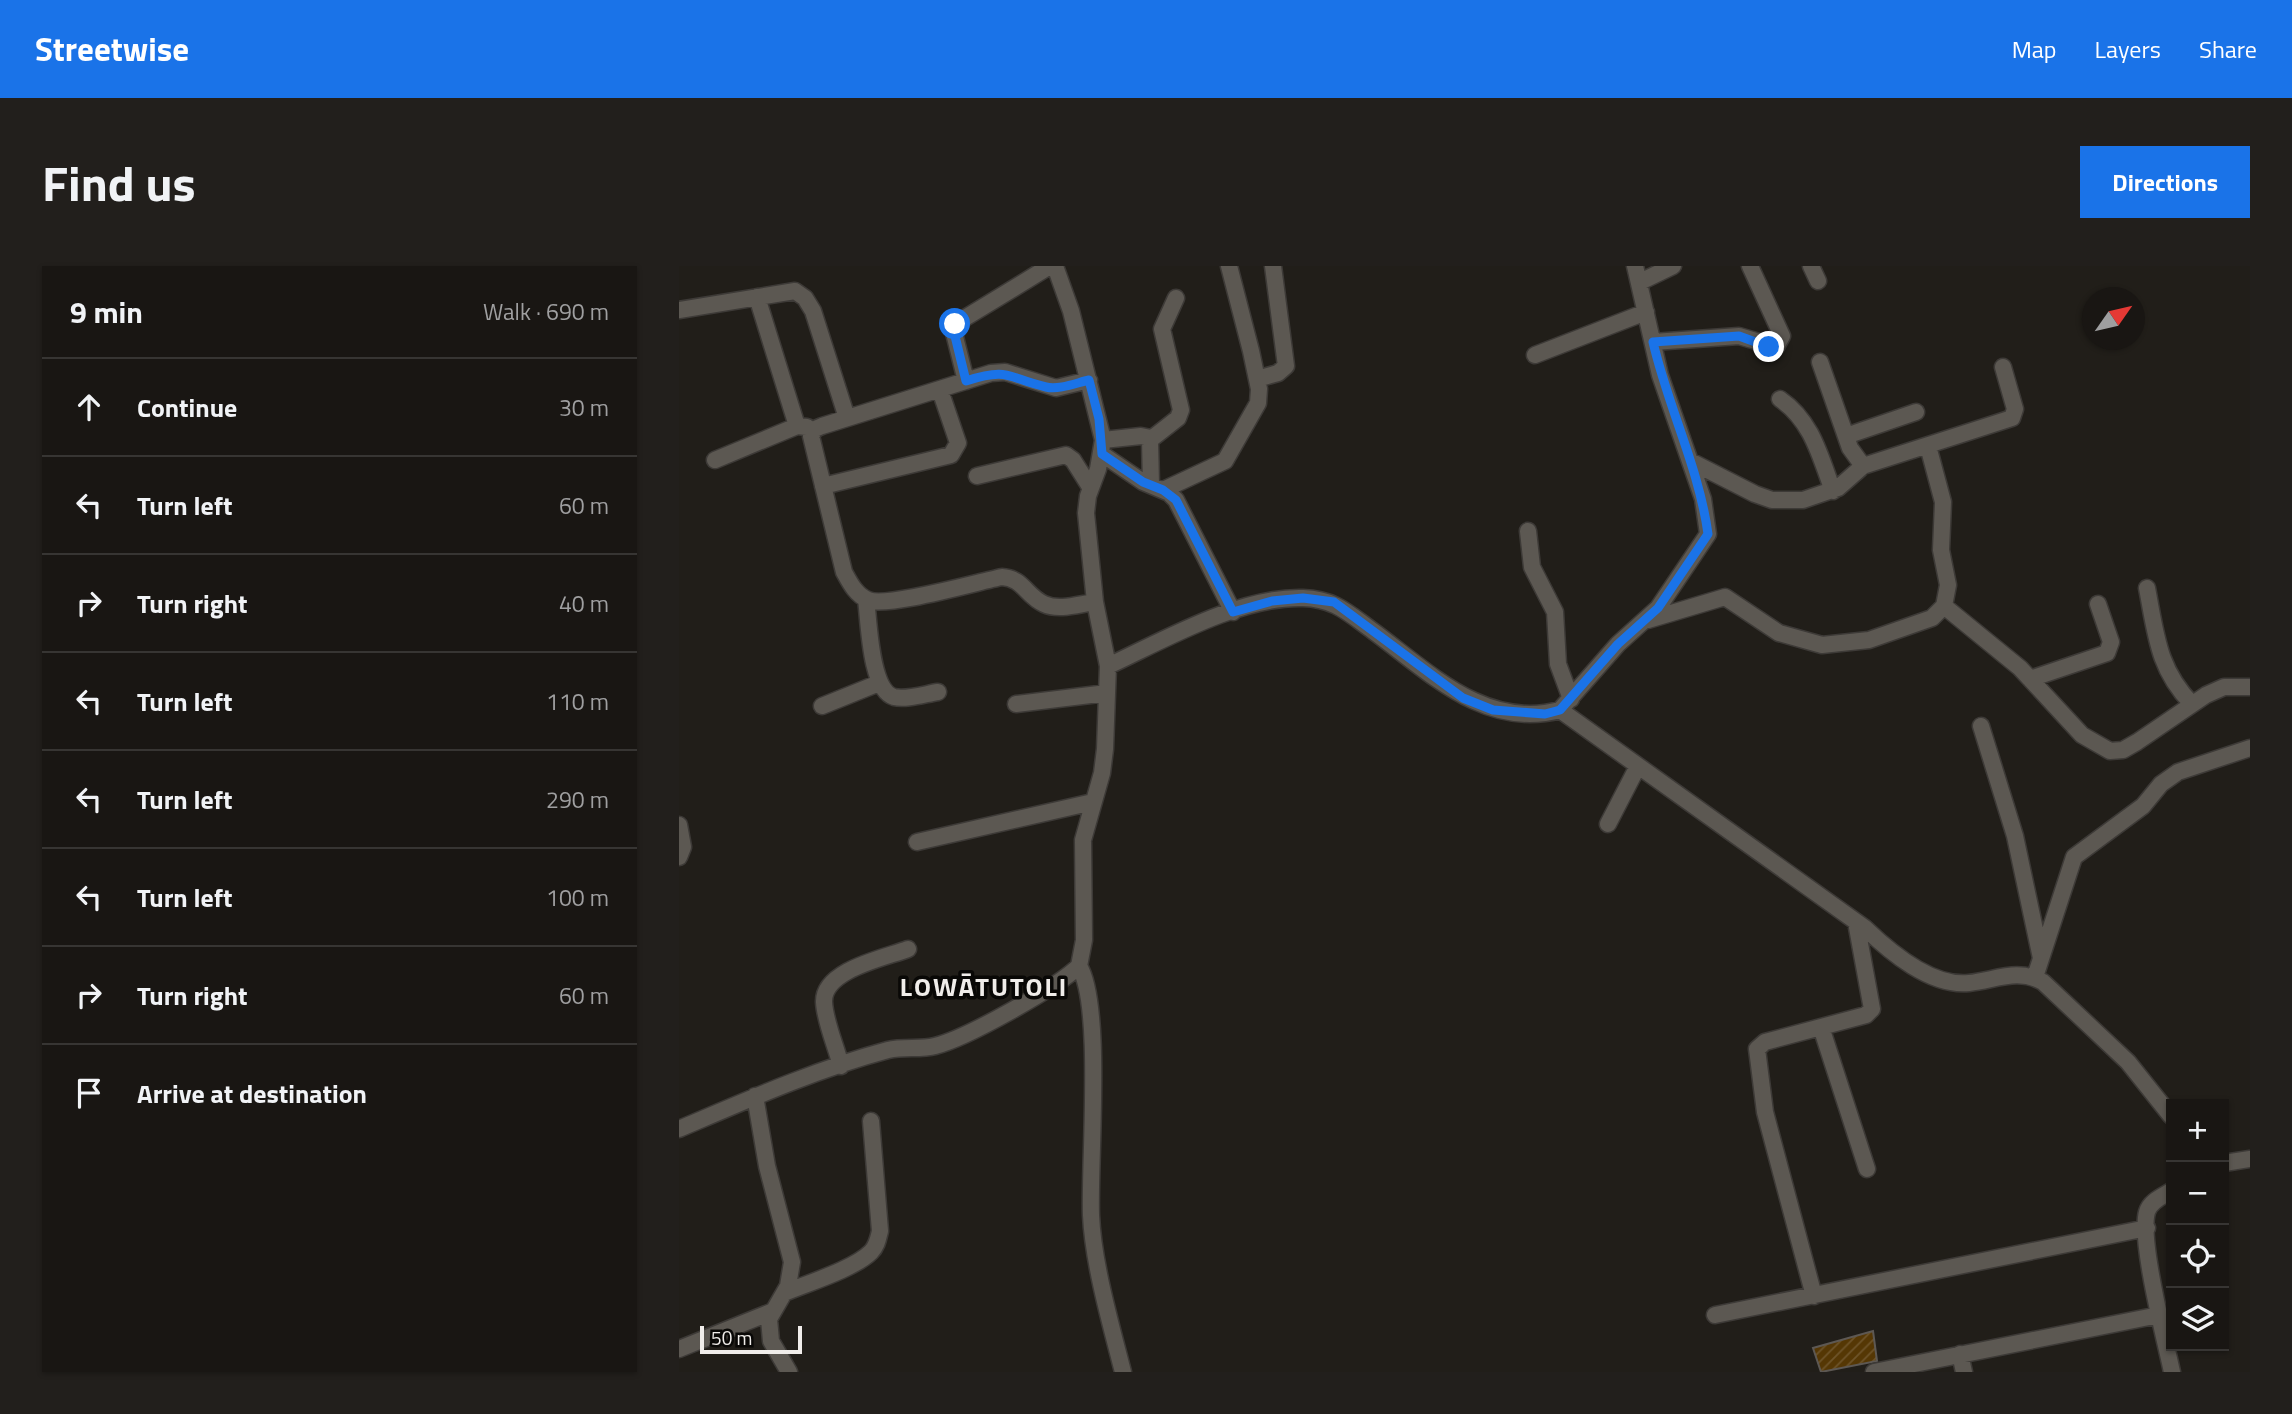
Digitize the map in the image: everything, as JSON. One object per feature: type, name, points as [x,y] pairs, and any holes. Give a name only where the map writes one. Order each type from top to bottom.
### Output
[{"type":"street","points":[[966,381],[954,332],[955,324],[960,318],[1053,266],[1089,380],[1103,447],[1090,487],[1086,513],[1095,602],[1108,666],[1107,693],[1102,773],[1083,840],[1084,940],[1079,966],[1088,987],[1091,1038],[1091,1218],[1108,1313],[1123,1372]]},
{"type":"street","points":[[1157,488],[1225,461],[1232,454],[1258,403],[1257,379],[1229,266]]},
{"type":"street","points":[[1257,379],[1278,373],[1286,366],[1273,266]]},
{"type":"street","points":[[1108,666],[1233,612],[1272,601],[1303,598],[1334,602],[1463,698],[1493,710],[1532,715],[1566,705],[1618,644],[1658,608],[1708,534],[1703,499],[1653,342],[1637,274],[1673,266]]},
{"type":"street","points":[[1653,342],[1739,336],[1776,347],[1782,336],[1750,266]]},
{"type":"street","points":[[679,310],[795,290],[806,298],[813,311],[847,418]]},
{"type":"street","points":[[757,297],[797,426]]},
{"type":"street","points":[[1151,439],[1178,418],[1181,410],[1162,330],[1175,298]]},
{"type":"street","points":[[1535,355],[1646,312]]},
{"type":"street","points":[[1820,362],[1846,436],[1863,466]]},
{"type":"street","points":[[1689,461],[1772,500],[1803,500],[1833,491],[1863,466],[2011,418],[2015,409],[2003,366]]},
{"type":"street","points":[[715,460],[797,426],[815,429],[991,373],[1005,372],[1045,387],[1056,388],[1089,380]]},
{"type":"street","points":[[823,486],[951,455],[958,443],[940,390]]},
{"type":"street","points":[[1780,399],[1794,409],[1811,430],[1833,491]]},
{"type":"street","points":[[1846,436],[1916,412]]},
{"type":"street","points":[[815,429],[811,436],[844,572],[852,587],[866,599],[888,601],[1002,577],[1019,581],[1044,604],[1056,608],[1095,602]]},
{"type":"street","points":[[1103,447],[1141,436],[1151,439]]},
{"type":"street","points":[[1151,439],[1157,488]]},
{"type":"street","points":[[1642,622],[1720,596],[1736,603],[1791,638],[1822,645],[1847,645],[1907,629],[1931,618],[1944,606],[1948,585],[1941,550],[1943,502],[1928,446]]},
{"type":"street","points":[[1103,447],[1180,507],[1233,612]]},
{"type":"street","points":[[977,476],[1066,455],[1073,460],[1090,487]]},
{"type":"street","points":[[1528,531],[1532,567],[1555,612],[1557,657],[1566,705],[1638,766],[1856,922],[1901,958],[1930,974],[1966,983],[2016,974],[2035,977],[2128,1062],[2166,1109]]},
{"type":"street","points":[[2147,589],[2162,662],[2175,686],[2192,704]]},
{"type":"street","points":[[866,599],[879,682],[890,696],[899,698],[938,692]]},
{"type":"street","points":[[2030,679],[2107,653],[2111,642],[2098,604]]},
{"type":"street","points":[[1944,606],[2030,679],[2083,735],[2111,751],[2130,746],[2192,704],[2224,687],[2250,687]]},
{"type":"street","points":[[822,706],[879,682]]},
{"type":"street","points":[[1016,704],[1107,693]]},
{"type":"street","points":[[1981,726],[2015,836],[2041,958]]},
{"type":"street","points":[[2035,977],[2074,857],[2143,806],[2161,783],[2178,772],[2250,748]]},
{"type":"street","points":[[1608,824],[1638,766]]},
{"type":"street","points":[[917,842],[1093,802]]},
{"type":"street","points":[[679,825],[683,847],[679,857]]},
{"type":"street","points":[[1814,1296],[1765,1112],[1757,1049],[1765,1042],[1866,1015],[1872,1009],[1856,922]]},
{"type":"street","points":[[841,1066],[824,1001],[827,986],[837,976],[908,950]]},
{"type":"street","points":[[679,1129],[755,1096],[888,1050],[932,1047],[952,1041],[1051,987],[1079,966]]},
{"type":"street","points":[[1821,1027],[1867,1170]]},
{"type":"street","points":[[679,1349],[771,1312],[784,1293],[792,1262],[767,1166],[755,1096]]},
{"type":"street","points":[[784,1293],[859,1260],[871,1253],[877,1243],[880,1231],[871,1121]]},
{"type":"street","points":[[2229,1162],[2250,1159]]},
{"type":"street","points":[[2166,1195],[2148,1209],[2147,1228],[2159,1315],[2172,1372]]},
{"type":"street","points":[[1715,1315],[2147,1228]]},
{"type":"street","points":[[771,1312],[771,1341],[789,1372]]},
{"type":"street","points":[[1874,1372],[2159,1315]]},
{"type":"street","points":[[1960,1354],[1964,1372]]},
{"type":"building","points":[[1873,1331],[1877,1361],[1821,1372],[1813,1348]]},
{"type":"district","name":"LOWĀTUTOLI","points":[[984,986]]},
{"type":"route","points":[[955,324],[954,332],[966,381],[991,373],[1005,372],[1045,387],[1056,388],[1089,380],[1103,440],[1102,454],[1143,482],[1169,493],[1176,500],[1233,612],[1272,601],[1303,598],[1334,602],[1463,698],[1493,710],[1532,715],[1560,710],[1571,699],[1618,644],[1658,608],[1699,552],[1708,534],[1703,499],[1660,375],[1653,342],[1685,342],[1739,336],[1753,338],[1769,347]]}]
